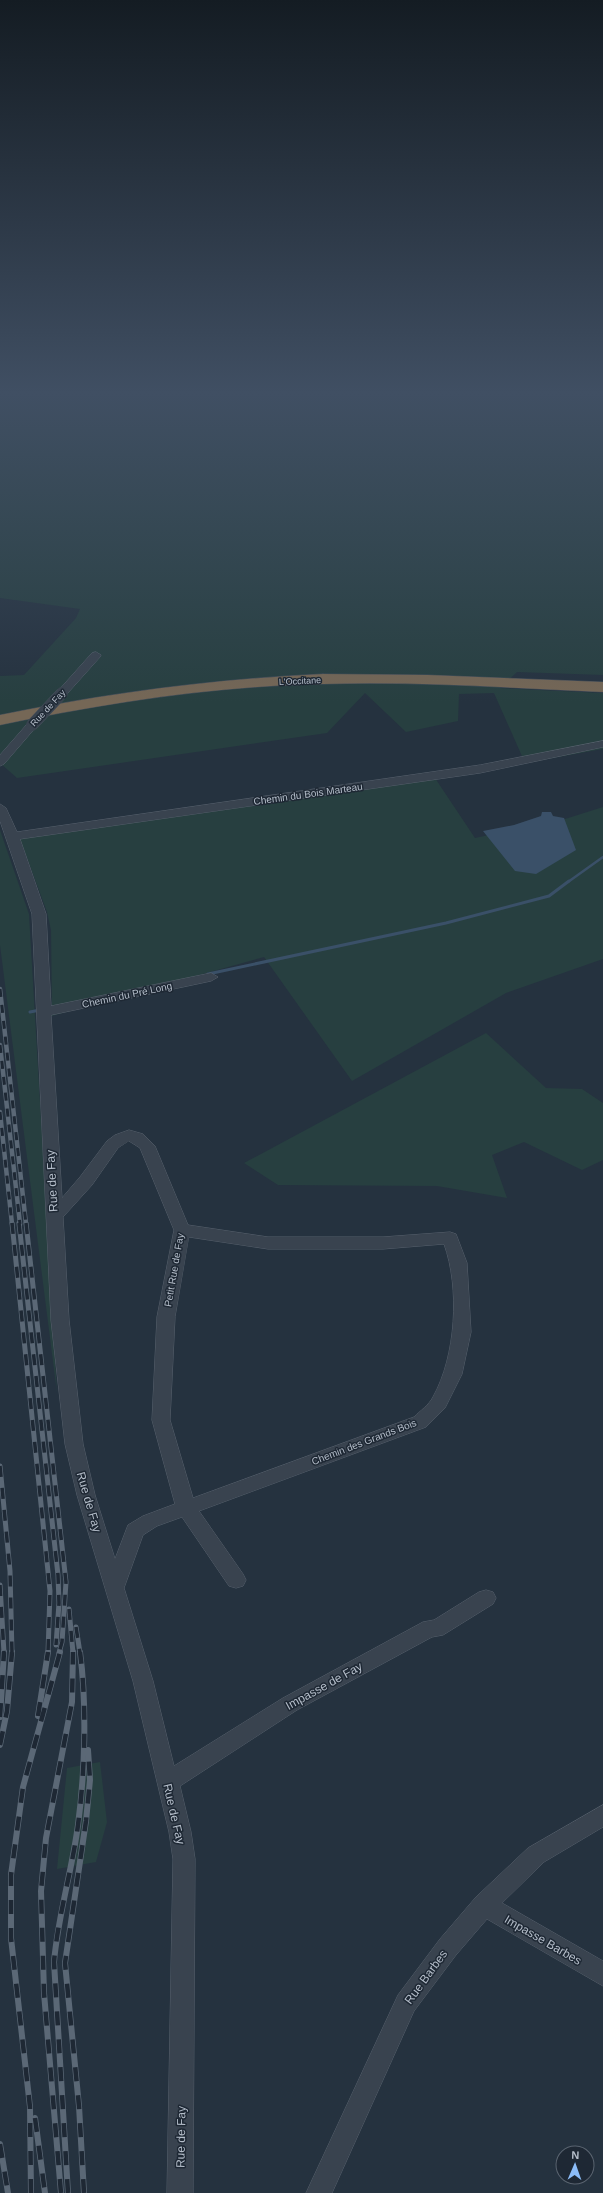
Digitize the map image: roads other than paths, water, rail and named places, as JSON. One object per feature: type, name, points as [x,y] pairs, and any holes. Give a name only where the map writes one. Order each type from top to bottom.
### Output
[{"type":"highway","name":"L'Occitane","points":[[0,714],[79,698],[158,686],[284,676],[426,674],[603,681]]},
{"type":"highway","name":"L'Occitane","points":[[0,720],[80,704],[152,693],[279,682],[336,679],[428,680],[603,687]]},
{"type":"street","name":"Rue de Fay","points":[[0,762],[96,655]]},
{"type":"street","name":"Chemin du Bois Marteau","points":[[13,836],[480,769],[603,744]]},
{"type":"street","name":"Rue de Fay","points":[[0,808],[13,836],[39,914],[60,1320],[74,1444],[86,1495],[144,1681],[166,1782],[180,1832],[184,1859],[180,2193]]},
{"type":"street","name":"Chemin du Pré Long","points":[[44,1012],[211,977]]},
{"type":"street","name":"Petit Rue de Fay","points":[[54,1216],[86,1181],[109,1149],[120,1138],[132,1134],[140,1138],[147,1146],[182,1230],[166,1318],[161,1420],[186,1508],[236,1580]]},
{"type":"street","name":"Chemin des Grands Bois","points":[[182,1230],[268,1243],[383,1243],[450,1238],[459,1263],[462,1332],[453,1374],[438,1403],[420,1422],[186,1508]]},
{"type":"street","points":[[115,1587],[135,1530],[150,1521],[186,1508]]},
{"type":"street","name":"Impasse de Fay","points":[[166,1782],[290,1704],[430,1628],[436,1629],[486,1598]]},
{"type":"street","name":"Rue Barbes","points":[[319,2193],[406,2003],[448,1947],[484,1905],[536,1855],[603,1815]]},
{"type":"street","name":"Impasse Barbes","points":[[484,1905],[603,1974]]},
{"type":"water","points":[[542,812],[551,812],[553,816],[564,818],[576,850],[536,874],[515,871],[483,831],[514,825],[541,816]]},
{"type":"waterway","points":[[568,882],[603,857]]},
{"type":"waterway","points":[[208,974],[446,923],[549,896],[569,881]]},
{"type":"waterway","points":[[30,1012],[40,1010]]},
{"type":"railway","points":[[0,989],[26,1224]]},
{"type":"railway","points":[[0,1045],[20,1224]]},
{"type":"railway","points":[[0,1112],[12,1224]]},
{"type":"railway","points":[[12,1223],[50,1591],[48,1653]]},
{"type":"railway","points":[[19,1223],[58,1575],[59,1603],[56,1645]]},
{"type":"railway","points":[[26,1223],[66,1582],[62,1642],[59,1653]]},
{"type":"railway","points":[[0,1466],[10,1571],[12,1652]]},
{"type":"railway","points":[[0,1585],[4,1652]]},
{"type":"railway","points":[[69,1609],[73,1653]]},
{"type":"railway","points":[[76,1627],[80,1653]]},
{"type":"railway","points":[[0,1717],[4,1652]]},
{"type":"railway","points":[[0,1745],[7,1711],[12,1652]]},
{"type":"railway","points":[[38,1716],[48,1652]]},
{"type":"railway","points":[[31,2193],[30,2107],[11,1938],[11,1875],[23,1787],[60,1652]]},
{"type":"railway","points":[[68,2193],[54,1962],[78,1825],[84,1761],[84,1694],[80,1652]]},
{"type":"railway","points":[[61,2193],[44,1993],[41,1891],[46,1838],[72,1702],[73,1653]]},
{"type":"railway","points":[[84,2193],[79,2106],[65,1963],[86,1821],[90,1780],[88,1750]]},
{"type":"railway","points":[[35,2118],[45,2193]]},
{"type":"railway","points":[[0,2144],[8,2193]]}]
